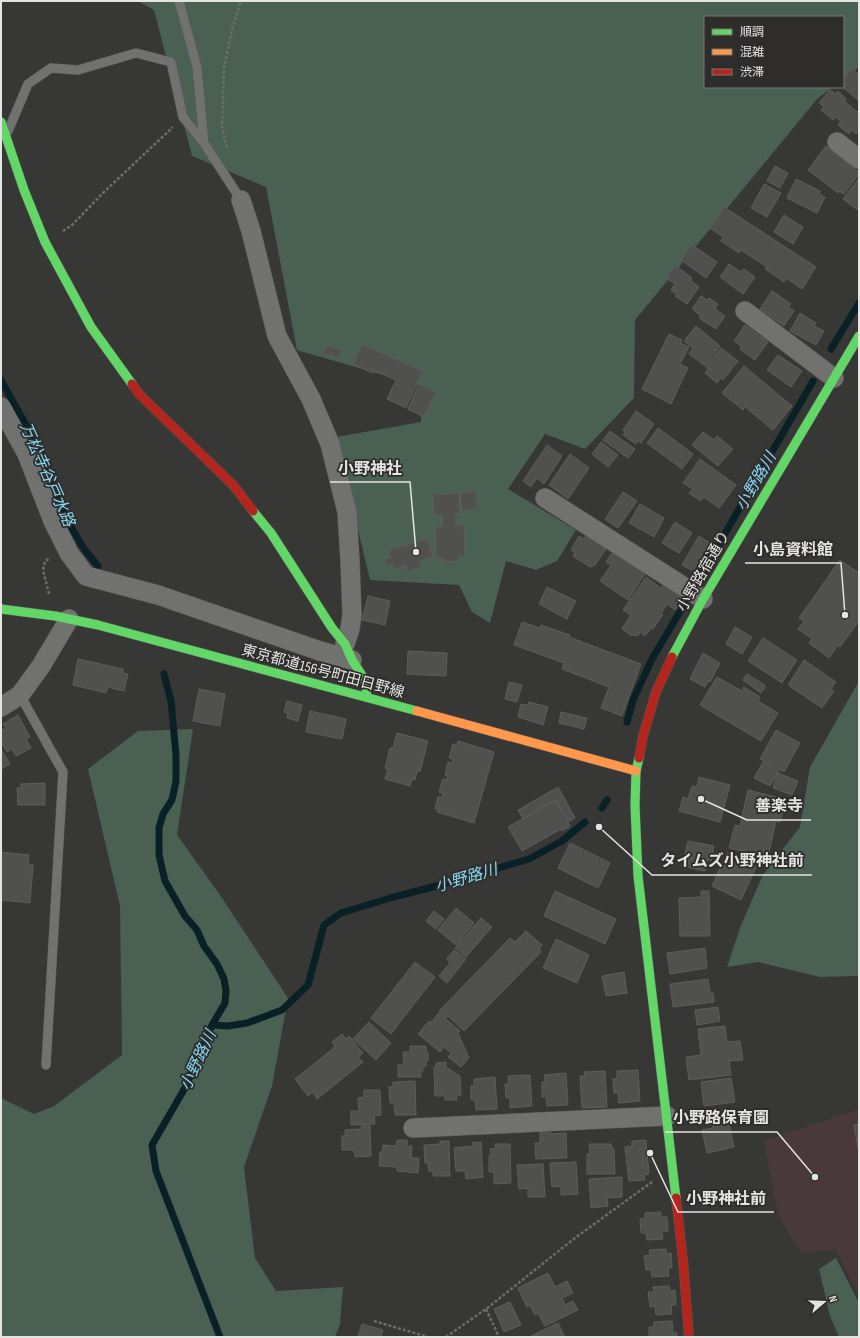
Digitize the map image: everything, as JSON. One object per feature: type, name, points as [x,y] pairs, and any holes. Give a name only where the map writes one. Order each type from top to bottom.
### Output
[{"type":"street","points":[[1,122],[24,190],[45,242],[91,327],[139,394],[233,485],[271,533],[349,652],[365,680],[367,697]]},
{"type":"street","points":[[837,142],[859,159]]},
{"type":"street","points":[[240,200],[251,231],[277,336],[311,399],[330,444],[347,512],[352,615],[349,652]]},
{"type":"street","points":[[745,312],[834,378]]},
{"type":"street","name":"小野路宿通り","points":[[689,1337],[683,1260],[671,1168],[667,1116],[638,876],[635,806],[636,771],[643,736],[656,692],[673,655],[703,600],[859,336]]},
{"type":"street","points":[[1,406],[28,454],[53,521],[69,553],[86,576],[158,595],[320,651],[349,652]]},
{"type":"street","points":[[545,498],[703,600]]},
{"type":"street","name":"東京都道156号町田日野線","points":[[1,609],[55,616],[105,627],[636,771]]},
{"type":"street","points":[[1,707],[20,695],[41,666],[69,619]]},
{"type":"street","points":[[412,1128],[667,1116]]},
{"type":"lane","points":[[179,1],[197,67],[204,143]]},
{"type":"lane","points":[[6,136],[28,84],[51,68],[78,70],[136,53],[171,62],[183,117],[204,143],[240,200]]},
{"type":"lane","points":[[20,695],[63,772],[46,1065]]},
{"type":"path","points":[[227,150],[222,128],[224,68],[232,29],[241,1]]},
{"type":"path","points":[[45,242],[72,225],[104,192],[183,117]]},
{"type":"path","points":[[446,1337],[486,1309],[574,1238],[671,1168]]},
{"type":"path","points":[[486,1309],[499,1337]]},
{"type":"path","points":[[374,1321],[428,1337]]},
{"type":"shaded area","points":[[859,1109],[859,1296],[836,1250],[800,1252],[778,1214],[764,1141]]},
{"type":"green space","points":[[138,1],[859,1],[859,67],[844,78],[844,16],[704,16],[704,88],[832,88],[818,98],[635,320],[634,398],[585,449],[545,434],[508,489],[576,530],[557,561],[536,570],[506,561],[490,623],[472,612],[459,585],[370,580],[336,437],[421,422],[421,386],[297,350],[266,187],[192,156],[154,10]]},
{"type":"green space","points":[[859,681],[859,976],[820,977],[758,962],[727,967],[741,925],[763,875],[800,827],[810,767]]},
{"type":"green space","points":[[193,729],[177,835],[218,892],[288,998],[272,1086],[244,1167],[255,1258],[276,1291],[343,1287],[340,1324],[335,1337],[1,1337],[1,1098],[34,1114],[54,1106],[122,1055],[120,906],[88,769],[138,731]]},
{"type":"green space","points":[[836,1258],[859,1303],[859,1337],[839,1337],[830,1316],[819,1269]]},
{"type":"building","points":[[852,68],[858,74],[859,72],[859,101],[844,88],[844,78]]},
{"type":"building","points":[[830,90],[836,94],[838,91],[846,99],[844,101],[857,112],[859,109],[859,130],[856,134],[852,130],[849,134],[838,125],[841,121],[835,117],[833,120],[821,110],[824,107],[819,103]]},
{"type":"building","points":[[826,146],[859,172],[844,194],[839,191],[838,193],[808,170]]},
{"type":"building","points":[[775,166],[788,173],[780,188],[767,181]]},
{"type":"building","points":[[859,178],[859,211],[843,199]]},
{"type":"building","points":[[796,179],[820,191],[819,194],[825,197],[817,213],[787,198]]},
{"type":"building","points":[[764,184],[781,193],[767,217],[751,208]]},
{"type":"building","points":[[724,207],[816,267],[802,289],[786,278],[784,282],[765,269],[767,267],[741,250],[739,253],[721,241],[723,237],[710,228]]},
{"type":"building","points":[[784,215],[803,227],[793,244],[774,232]]},
{"type":"building","points":[[692,245],[717,262],[706,278],[681,260]]},
{"type":"building","points":[[729,264],[741,272],[744,269],[755,277],[743,294],[720,277]]},
{"type":"building","points":[[675,265],[692,278],[690,280],[699,287],[687,304],[675,296],[677,295],[671,290],[675,284],[666,278]]},
{"type":"building","points":[[772,291],[791,304],[788,307],[794,311],[784,326],[760,309]]},
{"type":"building","points":[[701,296],[707,300],[709,298],[718,304],[715,309],[725,316],[716,329],[699,318],[701,316],[692,309]]},
{"type":"building","points":[[800,313],[816,323],[814,326],[824,331],[816,345],[790,331]]},
{"type":"building","points":[[745,325],[768,342],[755,360],[740,349],[741,346],[734,341]]},
{"type":"building","points":[[696,326],[720,346],[705,366],[689,354],[693,348],[684,341]]},
{"type":"building","points":[[669,334],[682,340],[680,343],[689,347],[680,364],[688,368],[671,404],[642,389]]},
{"type":"building","points":[[362,344],[423,371],[406,408],[387,399],[396,380],[375,371],[373,373],[353,364]]},
{"type":"building","points":[[326,345],[342,350],[340,358],[324,354]]},
{"type":"building","points":[[721,348],[738,361],[723,380],[721,378],[717,383],[705,373],[708,369],[706,367]]},
{"type":"building","points":[[778,355],[802,371],[791,387],[767,370]]},
{"type":"building","points":[[744,366],[792,406],[773,430],[745,407],[743,410],[722,393]]},
{"type":"building","points":[[419,384],[436,392],[424,417],[408,409]]},
{"type":"building","points":[[636,411],[654,424],[641,443],[638,441],[636,444],[623,435],[625,432],[623,430]]},
{"type":"building","points":[[658,428],[693,454],[682,469],[647,443]]},
{"type":"building","points":[[610,431],[635,449],[628,458],[603,440]]},
{"type":"building","points":[[703,432],[714,440],[717,436],[733,449],[718,466],[692,445]]},
{"type":"building","points":[[601,442],[618,455],[608,467],[592,454]]},
{"type":"building","points":[[547,445],[562,456],[544,484],[537,478],[531,487],[523,481]]},
{"type":"building","points":[[570,454],[589,468],[568,499],[549,485]]},
{"type":"building","points":[[700,459],[736,485],[719,508],[704,497],[701,501],[689,493],[693,489],[683,483]]},
{"type":"building","points":[[476,491],[478,509],[462,511],[460,493]]},
{"type":"building","points":[[623,492],[637,501],[618,528],[605,519]]},
{"type":"building","points":[[459,493],[460,514],[455,515],[456,525],[464,525],[465,556],[459,556],[460,561],[442,562],[442,558],[436,558],[435,526],[442,526],[442,515],[434,516],[433,494]]},
{"type":"building","points":[[640,504],[664,518],[654,537],[629,523]]},
{"type":"building","points":[[675,522],[692,533],[679,553],[662,543]]},
{"type":"building","points":[[586,535],[606,549],[595,565],[590,567],[573,556],[575,552],[571,550],[579,536],[584,539]]},
{"type":"building","points":[[699,536],[711,544],[695,572],[682,565]]},
{"type":"building","points":[[427,538],[433,557],[420,561],[422,567],[407,572],[406,565],[395,569],[393,564],[387,566],[385,559],[391,557],[389,550]]},
{"type":"building","points":[[612,553],[617,556],[619,553],[646,572],[628,600],[600,581],[611,565],[606,562]]},
{"type":"building","points":[[840,560],[859,573],[859,621],[840,647],[838,645],[829,658],[809,643],[812,639],[798,629],[804,621],[799,618]]},
{"type":"building","points":[[646,577],[661,588],[664,584],[684,598],[675,610],[667,604],[661,614],[663,615],[653,629],[651,628],[645,636],[640,632],[638,636],[630,635],[622,629],[631,615],[623,610]]},
{"type":"building","points":[[547,587],[576,601],[567,619],[539,604]]},
{"type":"building","points":[[368,596],[390,601],[385,625],[362,620]]},
{"type":"building","points":[[522,622],[540,628],[541,625],[570,635],[569,637],[641,664],[622,716],[601,708],[609,687],[562,669],[564,663],[514,645]]},
{"type":"building","points":[[735,627],[752,637],[742,654],[726,644]]},
{"type":"building","points":[[763,638],[797,660],[782,683],[748,661]]},
{"type":"building","points":[[408,651],[447,653],[446,676],[407,674]]},
{"type":"building","points":[[703,653],[720,663],[710,682],[708,681],[705,687],[690,679]]},
{"type":"building","points":[[78,659],[123,669],[123,673],[128,674],[124,691],[108,687],[106,693],[73,685]]},
{"type":"building","points":[[804,660],[836,682],[831,689],[834,691],[822,708],[788,685]]},
{"type":"building","points":[[747,674],[766,686],[761,693],[743,680]]},
{"type":"building","points":[[717,677],[742,691],[744,687],[760,697],[758,701],[778,713],[761,741],[700,705]]},
{"type":"building","points":[[509,682],[522,685],[517,702],[505,699]]},
{"type":"building","points":[[199,689],[225,694],[220,726],[193,721]]},
{"type":"building","points":[[287,701],[302,705],[298,721],[287,718],[288,713],[284,712]]},
{"type":"building","points":[[529,702],[548,707],[543,725],[518,717],[521,704],[528,705]]},
{"type":"building","points":[[310,711],[346,719],[342,739],[306,732]]},
{"type":"building","points":[[561,712],[587,718],[584,729],[559,723]]},
{"type":"building","points":[[18,715],[30,737],[26,739],[31,748],[16,756],[12,749],[7,752],[1,742],[1,731],[6,728],[3,724]]},
{"type":"building","points":[[776,730],[800,743],[784,772],[760,759]]},
{"type":"building","points":[[397,733],[428,741],[420,772],[417,771],[415,780],[412,779],[410,786],[385,779],[388,769],[385,768],[390,748],[393,748]]},
{"type":"building","points":[[458,741],[494,752],[474,823],[437,812],[438,809],[435,809],[438,797],[441,798],[443,793],[439,792],[443,779],[446,780],[448,776],[445,775],[448,762],[452,763],[453,759],[449,758],[453,744],[457,745]]},
{"type":"building","points":[[1,749],[10,764],[1,769]]},
{"type":"building","points":[[763,762],[779,771],[770,786],[754,778]]},
{"type":"building","points":[[778,773],[798,781],[792,795],[773,788]]},
{"type":"building","points":[[699,777],[730,785],[720,822],[679,811],[683,797],[688,799],[692,786],[697,787]]},
{"type":"building","points":[[45,783],[45,805],[18,805],[17,788],[21,788],[21,784]]},
{"type":"building","points":[[558,787],[575,818],[568,822],[556,800],[523,819],[518,810]]},
{"type":"building","points":[[748,790],[780,798],[779,805],[784,806],[780,822],[776,821],[768,857],[729,848],[735,825],[740,826]]},
{"type":"building","points":[[556,800],[570,826],[562,831],[561,829],[522,851],[508,827]]},
{"type":"building","points":[[688,841],[714,846],[711,861],[707,860],[705,871],[682,866]]},
{"type":"building","points":[[570,843],[610,863],[598,888],[558,868]]},
{"type":"building","points":[[1,852],[29,855],[28,864],[33,865],[30,903],[1,900]]},
{"type":"building","points":[[727,853],[756,867],[741,900],[712,886]]},
{"type":"building","points":[[555,891],[616,919],[605,944],[544,916]]},
{"type":"building","points":[[701,891],[709,891],[710,936],[680,936],[679,898],[701,897]]},
{"type":"building","points":[[456,908],[474,923],[456,945],[438,930]]},
{"type":"building","points":[[434,911],[444,919],[436,929],[426,921]]},
{"type":"building","points":[[481,918],[492,927],[466,957],[455,948]]},
{"type":"building","points":[[526,931],[542,945],[539,949],[541,952],[464,1031],[448,1016],[446,1018],[439,1011],[510,938],[515,942]]},
{"type":"building","points":[[556,939],[589,955],[577,983],[543,968]]},
{"type":"building","points":[[705,948],[707,968],[670,974],[667,953]]},
{"type":"building","points":[[454,950],[466,959],[447,983],[439,976],[450,963],[447,959]]},
{"type":"building","points":[[415,962],[435,977],[391,1034],[371,1018]]},
{"type":"building","points":[[624,972],[627,993],[606,996],[602,976]]},
{"type":"building","points":[[708,979],[710,993],[713,993],[714,1002],[673,1007],[670,984]]},
{"type":"building","points":[[718,1007],[720,1021],[697,1025],[695,1010]]},
{"type":"building","points":[[439,1013],[460,1031],[458,1033],[469,1058],[461,1067],[448,1057],[451,1053],[444,1047],[440,1052],[418,1034],[429,1021],[430,1023]]},
{"type":"building","points":[[369,1022],[391,1043],[376,1060],[353,1039]]},
{"type":"building","points":[[725,1026],[727,1042],[740,1041],[743,1060],[729,1061],[731,1075],[689,1080],[686,1057],[701,1055],[698,1029]]},
{"type":"building","points":[[342,1034],[346,1039],[349,1036],[363,1053],[358,1057],[363,1062],[317,1099],[313,1092],[308,1096],[295,1079],[335,1047],[332,1042]]},
{"type":"building","points":[[410,1046],[426,1046],[428,1061],[426,1061],[426,1066],[423,1066],[421,1077],[398,1077],[398,1065],[404,1065],[403,1052],[410,1052]]},
{"type":"building","points":[[446,1062],[446,1067],[460,1076],[461,1095],[456,1095],[457,1100],[445,1100],[445,1096],[435,1096],[434,1067],[436,1067],[436,1063]]},
{"type":"building","points":[[638,1070],[640,1101],[619,1103],[618,1093],[614,1093],[613,1079],[617,1079],[617,1071]]},
{"type":"building","points":[[605,1071],[607,1107],[582,1108],[580,1076],[585,1076],[584,1072]]},
{"type":"building","points":[[566,1073],[568,1105],[547,1106],[546,1096],[542,1097],[542,1082],[545,1082],[544,1075]]},
{"type":"building","points":[[530,1075],[532,1106],[510,1108],[510,1098],[506,1098],[505,1084],[509,1084],[508,1076]]},
{"type":"building","points":[[495,1077],[497,1109],[476,1110],[475,1100],[471,1100],[471,1086],[474,1086],[474,1079]]},
{"type":"building","points":[[731,1078],[735,1102],[704,1106],[701,1082]]},
{"type":"building","points":[[415,1081],[416,1115],[395,1115],[394,1103],[390,1103],[389,1087],[393,1087],[393,1082]]},
{"type":"building","points":[[364,1090],[380,1090],[381,1115],[374,1116],[375,1124],[351,1125],[351,1111],[359,1111],[358,1098],[364,1097]]},
{"type":"building","points":[[726,1110],[734,1147],[707,1153],[702,1130],[713,1128],[710,1114]]},
{"type":"building","points":[[859,1124],[859,1153],[854,1125]]},
{"type":"building","points":[[361,1126],[370,1126],[371,1156],[355,1157],[354,1150],[342,1150],[342,1136],[345,1136],[345,1130],[362,1129]]},
{"type":"building","points":[[540,1131],[550,1131],[551,1134],[566,1133],[567,1158],[536,1159],[535,1143],[540,1143]]},
{"type":"building","points":[[397,1140],[407,1140],[407,1146],[412,1146],[411,1158],[419,1158],[418,1173],[397,1171],[397,1167],[379,1166],[380,1152],[382,1152],[383,1145],[396,1146]]},
{"type":"building","points":[[646,1140],[649,1174],[644,1175],[645,1180],[629,1181],[625,1147],[632,1146],[632,1141]]},
{"type":"building","points":[[440,1141],[449,1141],[450,1176],[433,1176],[433,1171],[429,1171],[428,1163],[425,1163],[424,1145],[440,1144]]},
{"type":"building","points":[[481,1142],[483,1177],[466,1179],[465,1171],[456,1171],[454,1148],[473,1146],[472,1143]]},
{"type":"building","points":[[495,1144],[510,1144],[511,1183],[494,1184],[494,1172],[489,1172],[489,1156],[491,1156],[490,1149],[496,1148]]},
{"type":"building","points":[[589,1144],[611,1144],[612,1148],[614,1148],[615,1174],[587,1174],[587,1154],[590,1154]]},
{"type":"building","points":[[576,1162],[578,1194],[561,1195],[561,1186],[552,1187],[550,1163]]},
{"type":"building","points":[[543,1164],[545,1197],[528,1197],[528,1188],[519,1189],[517,1165]]},
{"type":"building","points":[[622,1177],[622,1197],[607,1198],[608,1206],[591,1208],[589,1179]]},
{"type":"building","points":[[661,1212],[661,1217],[667,1217],[668,1231],[662,1231],[663,1239],[647,1240],[646,1233],[641,1233],[640,1219],[645,1218],[645,1213]]},
{"type":"building","points":[[666,1249],[666,1254],[671,1253],[672,1268],[668,1268],[669,1276],[652,1277],[651,1270],[646,1270],[644,1256],[650,1255],[649,1250]]},
{"type":"building","points":[[548,1273],[555,1287],[567,1281],[573,1293],[562,1298],[565,1305],[573,1301],[578,1310],[545,1326],[538,1313],[535,1315],[530,1305],[527,1307],[518,1288]]},
{"type":"building","points":[[669,1286],[670,1291],[675,1290],[676,1305],[671,1305],[672,1314],[656,1315],[655,1306],[650,1307],[648,1292],[654,1292],[653,1287]]},
{"type":"building","points":[[510,1302],[521,1325],[504,1332],[494,1309]]},
{"type":"building","points":[[672,1321],[673,1333],[677,1333],[677,1337],[649,1337],[649,1327],[654,1327],[654,1322]]},
{"type":"building","points":[[558,1323],[565,1337],[529,1337]]},
{"type":"building","points":[[362,1324],[383,1330],[381,1337],[358,1337]]},
{"type":"waterway","name":"小野路川","points":[[831,349],[859,303]]},
{"type":"waterway","name":"万松寺谷戸水路","points":[[1,380],[40,450],[67,520],[84,549],[98,566]]},
{"type":"waterway","name":"小野路川","points":[[697,582],[813,381]]},
{"type":"waterway","name":"小野路川","points":[[627,722],[633,700],[652,659],[685,603]]},
{"type":"waterway","name":"万松寺谷戸水路","points":[[164,674],[171,701],[176,755],[176,781],[172,800],[163,814],[159,828],[159,855],[165,881],[185,916],[197,930],[204,946],[217,964],[224,979],[226,991],[225,1003],[212,1025]]},
{"type":"waterway","name":"小野路川","points":[[602,808],[607,800]]},
{"type":"waterway","name":"小野路川","points":[[220,1337],[156,1171],[152,1145],[186,1086],[212,1025],[228,1026],[247,1023],[282,1010],[308,985],[324,925],[341,913],[529,859],[562,841],[585,822]]},
{"type":"traffic: fast","points":[[1,122],[24,190],[45,242],[91,327],[132,384]]},
{"type":"traffic: fast","points":[[672,657],[703,599],[859,336]]},
{"type":"traffic: fast","points":[[253,511],[271,533],[332,628],[345,644],[352,660],[365,680],[367,697]]},
{"type":"traffic: fast","points":[[1,609],[55,616],[98,625],[417,711]]},
{"type":"traffic: fast","points":[[639,758],[636,771],[635,806],[638,876],[676,1198]]},
{"type":"traffic: slow","points":[[417,711],[636,771]]},
{"type":"traffic: jam","points":[[132,384],[139,394],[233,485],[253,511]]},
{"type":"traffic: jam","points":[[639,758],[643,736],[656,692],[672,657]]},
{"type":"traffic: jam","points":[[676,1198],[689,1337]]},
{"type":"place","name":"小野神社","points":[[416,552]]},
{"type":"place","name":"小島資料館","points":[[845,615]]},
{"type":"place","name":"善楽寺","points":[[701,799]]},
{"type":"place","name":"タイムズ小野神社前","points":[[599,827]]},
{"type":"place","name":"小野神社前","points":[[650,1153]]},
{"type":"place","name":"小野路保育園","points":[[815,1177]]}]
